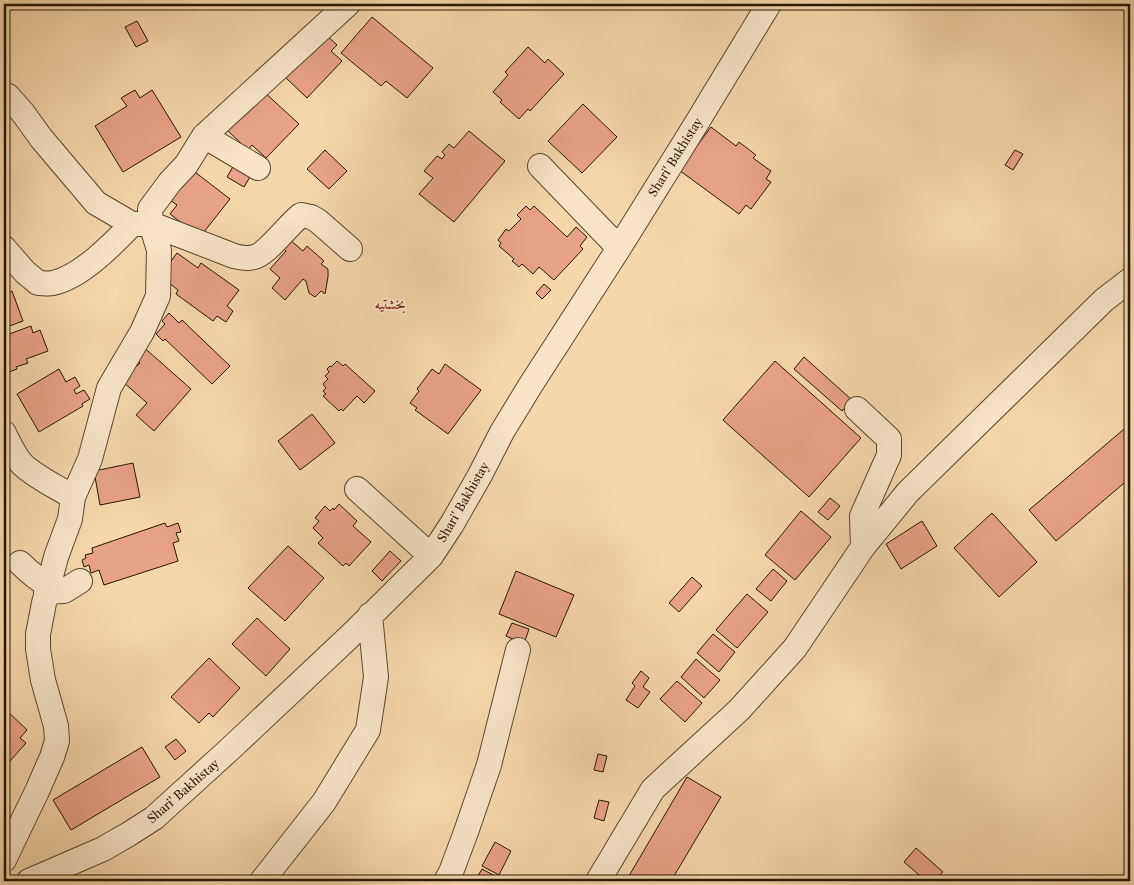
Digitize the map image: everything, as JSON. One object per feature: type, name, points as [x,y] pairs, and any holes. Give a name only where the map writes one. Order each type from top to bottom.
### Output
[{"type":"street","points":[[4,248],[25,272],[38,283],[52,283],[77,274],[114,242],[142,224],[150,209],[170,182],[186,165],[204,136],[348,4]]},
{"type":"street","name":"Shari' Bakhistay","points":[[29,881],[103,849],[154,818],[230,749],[431,556],[452,524],[502,432],[530,386],[619,248],[769,4]]},
{"type":"street","points":[[4,96],[8,96],[23,113],[41,138],[96,203],[142,224],[244,258],[256,257],[263,253],[301,215],[318,221],[350,249]]},
{"type":"street","points":[[204,136],[258,168]]},
{"type":"street","points":[[540,166],[619,248]]},
{"type":"street","points":[[4,860],[38,789],[57,741],[56,726],[38,649],[38,634],[47,589],[70,519],[73,497],[90,459],[109,388],[142,332],[158,296],[159,250],[142,224]]},
{"type":"street","points":[[598,881],[654,789],[739,710],[795,648],[863,547],[915,485],[1104,300],[1130,280]]},
{"type":"street","points":[[857,409],[889,440],[889,455],[862,516],[863,547]]},
{"type":"street","points":[[4,433],[22,464],[73,497]]},
{"type":"street","points":[[357,489],[431,556]]},
{"type":"street","points":[[20,563],[47,589],[64,591],[80,581]]},
{"type":"street","points":[[262,881],[324,802],[368,730],[376,677],[370,616]]},
{"type":"street","points":[[446,881],[466,832],[489,765],[518,650]]},
{"type":"building","points":[[372,17],[433,68],[407,98],[386,81],[381,86],[341,53]]},
{"type":"building","points":[[137,21],[148,41],[136,47],[125,27]]},
{"type":"building","points":[[326,35],[337,45],[331,51],[342,61],[307,98],[285,77]]},
{"type":"building","points":[[528,47],[545,63],[548,59],[564,74],[530,111],[528,109],[519,119],[500,102],[502,100],[493,92],[508,75],[505,72]]},
{"type":"building","points":[[135,90],[140,98],[152,90],[181,137],[123,172],[95,126],[127,106],[121,98]]},
{"type":"building","points":[[262,90],[299,124],[266,158],[252,145],[248,150],[226,129]]},
{"type":"building","points":[[583,104],[617,137],[582,173],[548,141]]},
{"type":"building","points":[[711,127],[736,146],[739,142],[756,155],[753,158],[771,171],[766,179],[771,182],[751,209],[746,205],[739,214],[679,170]]},
{"type":"building","points":[[469,131],[505,161],[454,222],[419,194],[433,178],[424,171],[437,156],[442,159],[445,155],[442,152],[449,144],[454,148]]},
{"type":"building","points":[[325,150],[347,171],[329,189],[307,169]]},
{"type":"building","points":[[1015,150],[1023,154],[1013,170],[1005,165]]},
{"type":"building","points":[[234,165],[251,175],[244,187],[227,177]]},
{"type":"building","points":[[191,169],[230,199],[200,237],[170,214],[177,205],[170,200]]},
{"type":"building","points":[[526,206],[530,210],[534,206],[567,237],[576,227],[587,237],[580,246],[583,249],[554,280],[539,267],[533,274],[522,264],[519,267],[512,261],[514,259],[499,246],[501,243],[498,240],[506,229],[509,231],[521,219],[517,215]]},
{"type":"building","points":[[289,239],[303,251],[307,246],[324,261],[321,264],[328,269],[325,294],[321,291],[315,297],[309,293],[306,281],[303,279],[285,300],[272,288],[280,278],[270,269],[286,251],[282,247]]},
{"type":"building","points":[[177,253],[198,268],[201,263],[239,290],[227,306],[233,311],[226,322],[217,316],[213,321],[176,294],[178,290],[160,276]]},
{"type":"building","points":[[544,284],[551,290],[542,299],[536,293]]},
{"type":"building","points":[[12,291],[23,321],[4,328],[4,294]]},
{"type":"building","points":[[169,313],[179,323],[182,320],[230,366],[212,384],[165,339],[163,341],[156,334],[165,324],[162,321]]},
{"type":"building","points":[[31,326],[33,333],[40,330],[48,351],[26,359],[28,363],[4,374],[4,336]]},
{"type":"building","points":[[140,344],[191,389],[154,431],[136,415],[147,403],[122,381],[131,360],[137,366],[140,363],[130,355]]},
{"type":"building","points":[[804,357],[852,400],[842,411],[794,369]]},
{"type":"building","points":[[337,361],[343,366],[345,364],[375,391],[364,403],[357,396],[343,411],[341,409],[339,411],[323,396],[326,394],[323,391],[326,388],[323,384],[328,379],[325,376],[329,372],[327,369]]},
{"type":"building","points":[[775,361],[861,438],[809,497],[723,420]]},
{"type":"building","points":[[445,364],[481,390],[448,434],[415,410],[417,408],[410,403],[419,391],[417,389],[432,369],[439,374]]},
{"type":"building","points":[[59,369],[66,382],[75,377],[80,386],[74,390],[76,394],[84,390],[90,399],[82,404],[83,406],[39,432],[17,394]]},
{"type":"building","points":[[312,414],[335,443],[300,470],[278,441]]},
{"type":"building","points":[[1130,424],[1130,478],[1056,541],[1029,510]]},
{"type":"building","points":[[133,463],[140,497],[100,505],[94,471]]},
{"type":"building","points":[[830,498],[840,506],[828,520],[818,512]]},
{"type":"building","points":[[339,504],[357,521],[353,526],[371,542],[349,566],[346,563],[343,566],[318,543],[323,538],[313,528],[319,521],[315,518],[325,506],[330,511],[333,508],[334,510]]},
{"type":"building","points":[[801,511],[831,537],[795,580],[765,555]]},
{"type":"building","points":[[992,513],[1037,562],[999,597],[954,548]]},
{"type":"building","points":[[922,521],[937,546],[901,569],[886,544]]},
{"type":"building","points":[[165,523],[167,527],[178,523],[181,532],[176,533],[179,541],[173,543],[178,561],[104,585],[99,570],[91,573],[89,565],[84,567],[82,560],[86,558],[85,555],[93,553],[92,548]]},
{"type":"building","points":[[288,546],[324,578],[285,621],[248,588]]},
{"type":"building","points":[[390,551],[401,561],[382,581],[372,571]]},
{"type":"building","points":[[773,569],[787,581],[771,601],[756,589]]},
{"type":"building","points":[[516,571],[574,595],[556,637],[499,614]]},
{"type":"building","points":[[692,577],[702,586],[679,612],[669,603]]},
{"type":"building","points":[[747,594],[768,612],[737,648],[716,630]]},
{"type":"building","points":[[257,618],[290,649],[266,676],[232,644]]},
{"type":"building","points":[[512,623],[529,629],[524,644],[506,636]]},
{"type":"building","points":[[713,634],[735,652],[719,672],[697,653]]},
{"type":"building","points":[[209,658],[240,688],[213,717],[209,713],[199,723],[171,697]]},
{"type":"building","points":[[696,659],[720,680],[704,698],[681,677]]},
{"type":"building","points":[[641,671],[649,678],[643,687],[650,692],[638,708],[626,700],[635,686],[632,683]]},
{"type":"building","points":[[677,681],[702,703],[685,722],[660,699]]},
{"type":"building","points":[[4,708],[27,730],[20,738],[26,743],[4,768]]},
{"type":"building","points":[[176,739],[186,751],[175,760],[165,747]]},
{"type":"building","points":[[142,747],[160,777],[71,830],[53,800]]},
{"type":"building","points":[[598,754],[607,756],[603,772],[594,770]]},
{"type":"building","points":[[687,777],[721,797],[671,881],[626,881]]},
{"type":"building","points":[[599,800],[609,802],[604,821],[594,818]]},
{"type":"building","points":[[495,842],[511,851],[499,875],[482,866]]},
{"type":"building","points":[[916,848],[943,872],[934,881],[926,881],[904,862]]},
{"type":"building","points":[[482,869],[497,877],[495,881],[475,881]]},
{"type":"building","points":[[905,875],[913,881],[899,881]]},
{"type":"district","name":"بخشتيه","points":[[390,303]]}]
